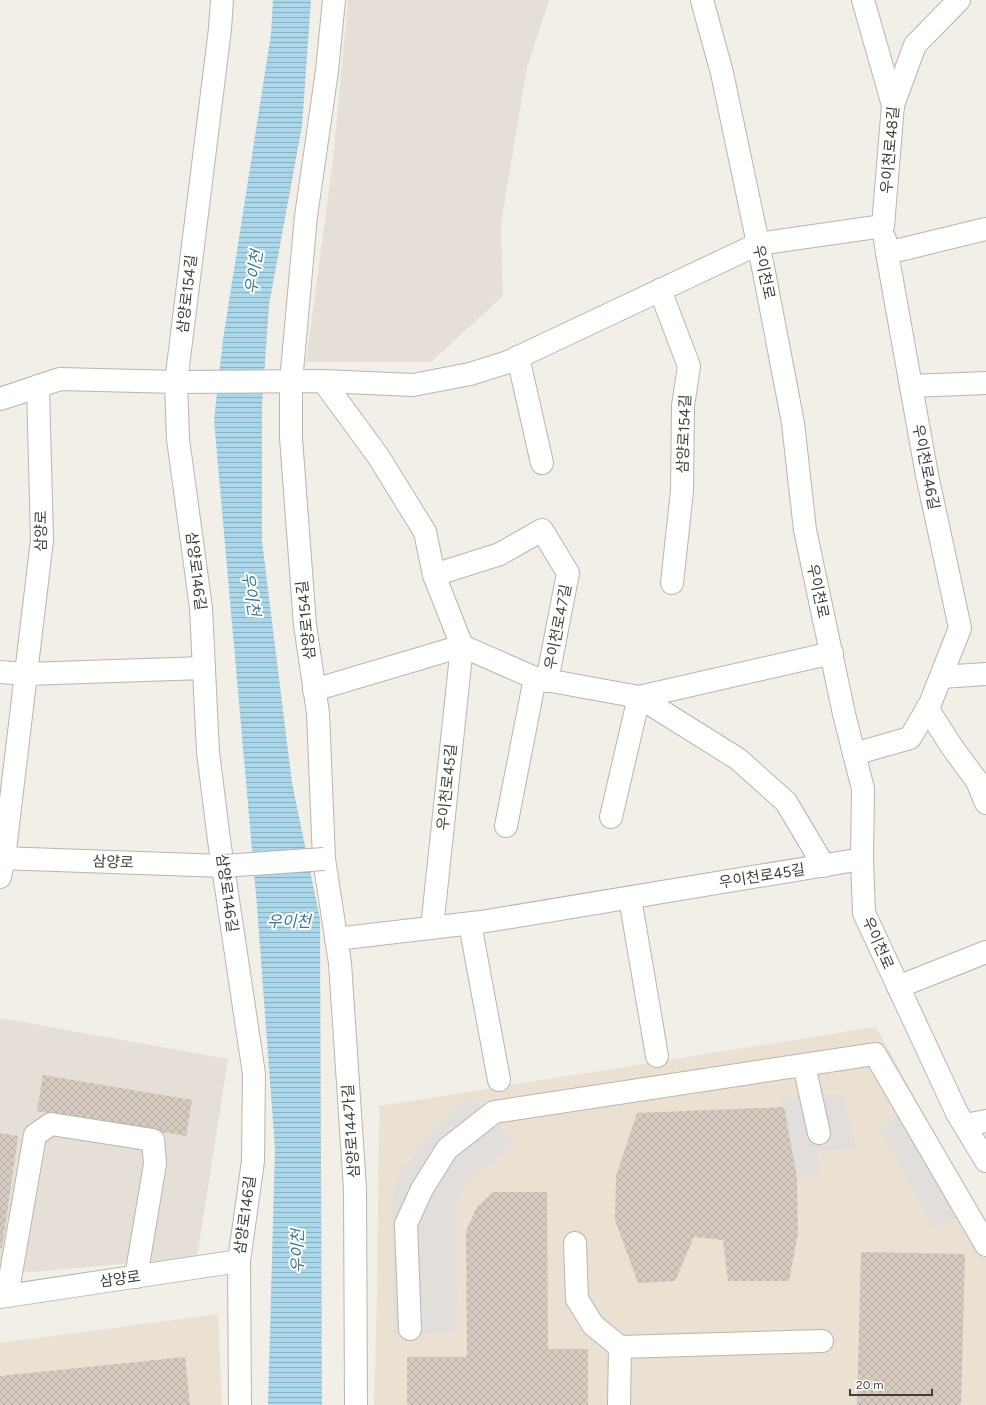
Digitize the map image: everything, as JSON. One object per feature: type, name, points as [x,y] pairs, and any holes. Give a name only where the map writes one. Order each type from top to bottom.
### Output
[{"type":"street","name":"삼양로154길","points":[[176,382],[220,29],[222,0]]},
{"type":"street","name":"삼양로154길","points":[[324,859],[318,713],[305,625],[298,544],[290,438],[290,382],[306,216],[327,71],[334,0]]},
{"type":"street","name":"우이천로","points":[[702,0],[722,73],[758,244],[793,424],[805,530],[844,714],[863,789],[862,859],[864,913],[957,1113],[986,1161]]},
{"type":"street","points":[[863,0],[893,104]]},
{"type":"street","name":"우이천로48길","points":[[887,253],[883,226],[893,104],[915,45],[959,0]]},
{"type":"street","points":[[0,399],[60,379],[176,382],[323,381],[413,385],[470,374],[508,362],[758,244],[883,226]]},
{"type":"street","points":[[887,253],[986,229]]},
{"type":"street","name":"우이천로46길","points":[[854,754],[910,738],[927,708],[960,628],[927,475],[887,253]]},
{"type":"street","name":"삼양로154길","points":[[660,290],[689,366],[683,406],[682,491],[672,583]]},
{"type":"street","points":[[518,357],[542,463]]},
{"type":"street","points":[[314,690],[462,646],[434,575],[425,532],[378,456],[323,381]]},
{"type":"street","name":"삼양로146길","points":[[176,382],[178,439],[201,608],[208,752],[223,866],[254,1074],[253,1161],[239,1261],[240,1405]]},
{"type":"street","points":[[911,386],[986,383]]},
{"type":"street","name":"삼양로","points":[[38,386],[42,540],[1,865],[223,866],[324,859]]},
{"type":"street","name":"우이천로47길","points":[[434,575],[500,554],[542,530],[568,573],[506,826]]},
{"type":"street","name":"우이천로47길","points":[[462,646],[541,680],[639,697],[832,653]]},
{"type":"street","name":"우이천로45길","points":[[432,928],[462,646]]},
{"type":"street","points":[[0,672],[26,674],[204,668]]},
{"type":"street","points":[[941,677],[986,674]]},
{"type":"street","points":[[611,817],[639,697]]},
{"type":"street","name":"우이천로45길","points":[[639,697],[738,759],[786,802],[824,866]]},
{"type":"street","points":[[927,708],[977,781],[986,803]]},
{"type":"street","name":"삼양로144가길","points":[[324,859],[340,963],[355,1189],[356,1405]]},
{"type":"street","name":"우이천로45길","points":[[336,939],[470,924],[862,859]]},
{"type":"street","points":[[630,898],[657,1056]]},
{"type":"street","points":[[470,924],[499,1080]]},
{"type":"street","points":[[898,987],[986,952]]},
{"type":"street","points":[[410,1328],[406,1224],[422,1189],[447,1149],[494,1112],[875,1054],[986,1245]]},
{"type":"street","points":[[804,1065],[819,1133]]},
{"type":"street","points":[[965,1125],[986,1121]]},
{"type":"street","points":[[4,1296],[35,1135],[51,1124],[153,1140],[155,1164],[136,1277]]},
{"type":"street","points":[[575,1243],[577,1298],[592,1325],[620,1347],[822,1341]]},
{"type":"street","name":"삼양로","points":[[4,1296],[239,1261]]},
{"type":"street","points":[[620,1347],[620,1405]]},
{"type":"shaded area","points":[[348,0],[549,0],[527,68],[501,224],[503,296],[431,362],[306,362],[333,160]]},
{"type":"shaded area","points":[[0,1018],[228,1059],[197,1257],[0,1275]]},
{"type":"shaded area","points":[[876,1027],[986,1226],[986,1405],[374,1405],[377,1299],[379,1106]]},
{"type":"shaded area","points":[[842,1094],[856,1148],[818,1151],[819,1177],[797,1177],[781,1097]]},
{"type":"shaded area","points":[[469,1095],[515,1141],[474,1175],[462,1189],[456,1208],[457,1332],[394,1335],[393,1192],[400,1174],[424,1140]]},
{"type":"shaded area","points":[[900,1116],[956,1218],[934,1229],[879,1128]]},
{"type":"shaded area","points":[[218,1314],[222,1405],[0,1405],[0,1343]]},
{"type":"water","name":"우이천","points":[[273,0],[311,0],[302,126],[269,305],[262,406],[262,541],[292,783],[320,919],[322,1405],[268,1405],[275,1149],[257,906],[214,420],[223,340],[271,34]]},
{"type":"building","points":[[43,1075],[192,1100],[186,1136],[37,1111]]},
{"type":"building","points":[[784,1107],[797,1177],[798,1233],[789,1281],[728,1281],[723,1240],[694,1237],[675,1281],[638,1283],[615,1220],[616,1176],[637,1113]]},
{"type":"building","points":[[0,1133],[18,1136],[2,1248],[0,1248]]},
{"type":"building","points":[[493,1192],[547,1192],[548,1349],[588,1349],[588,1405],[407,1405],[407,1357],[467,1357],[466,1231],[477,1207]]},
{"type":"building","points":[[861,1252],[965,1254],[961,1405],[857,1405]]},
{"type":"building","points":[[185,1357],[190,1405],[0,1405],[0,1376]]}]
